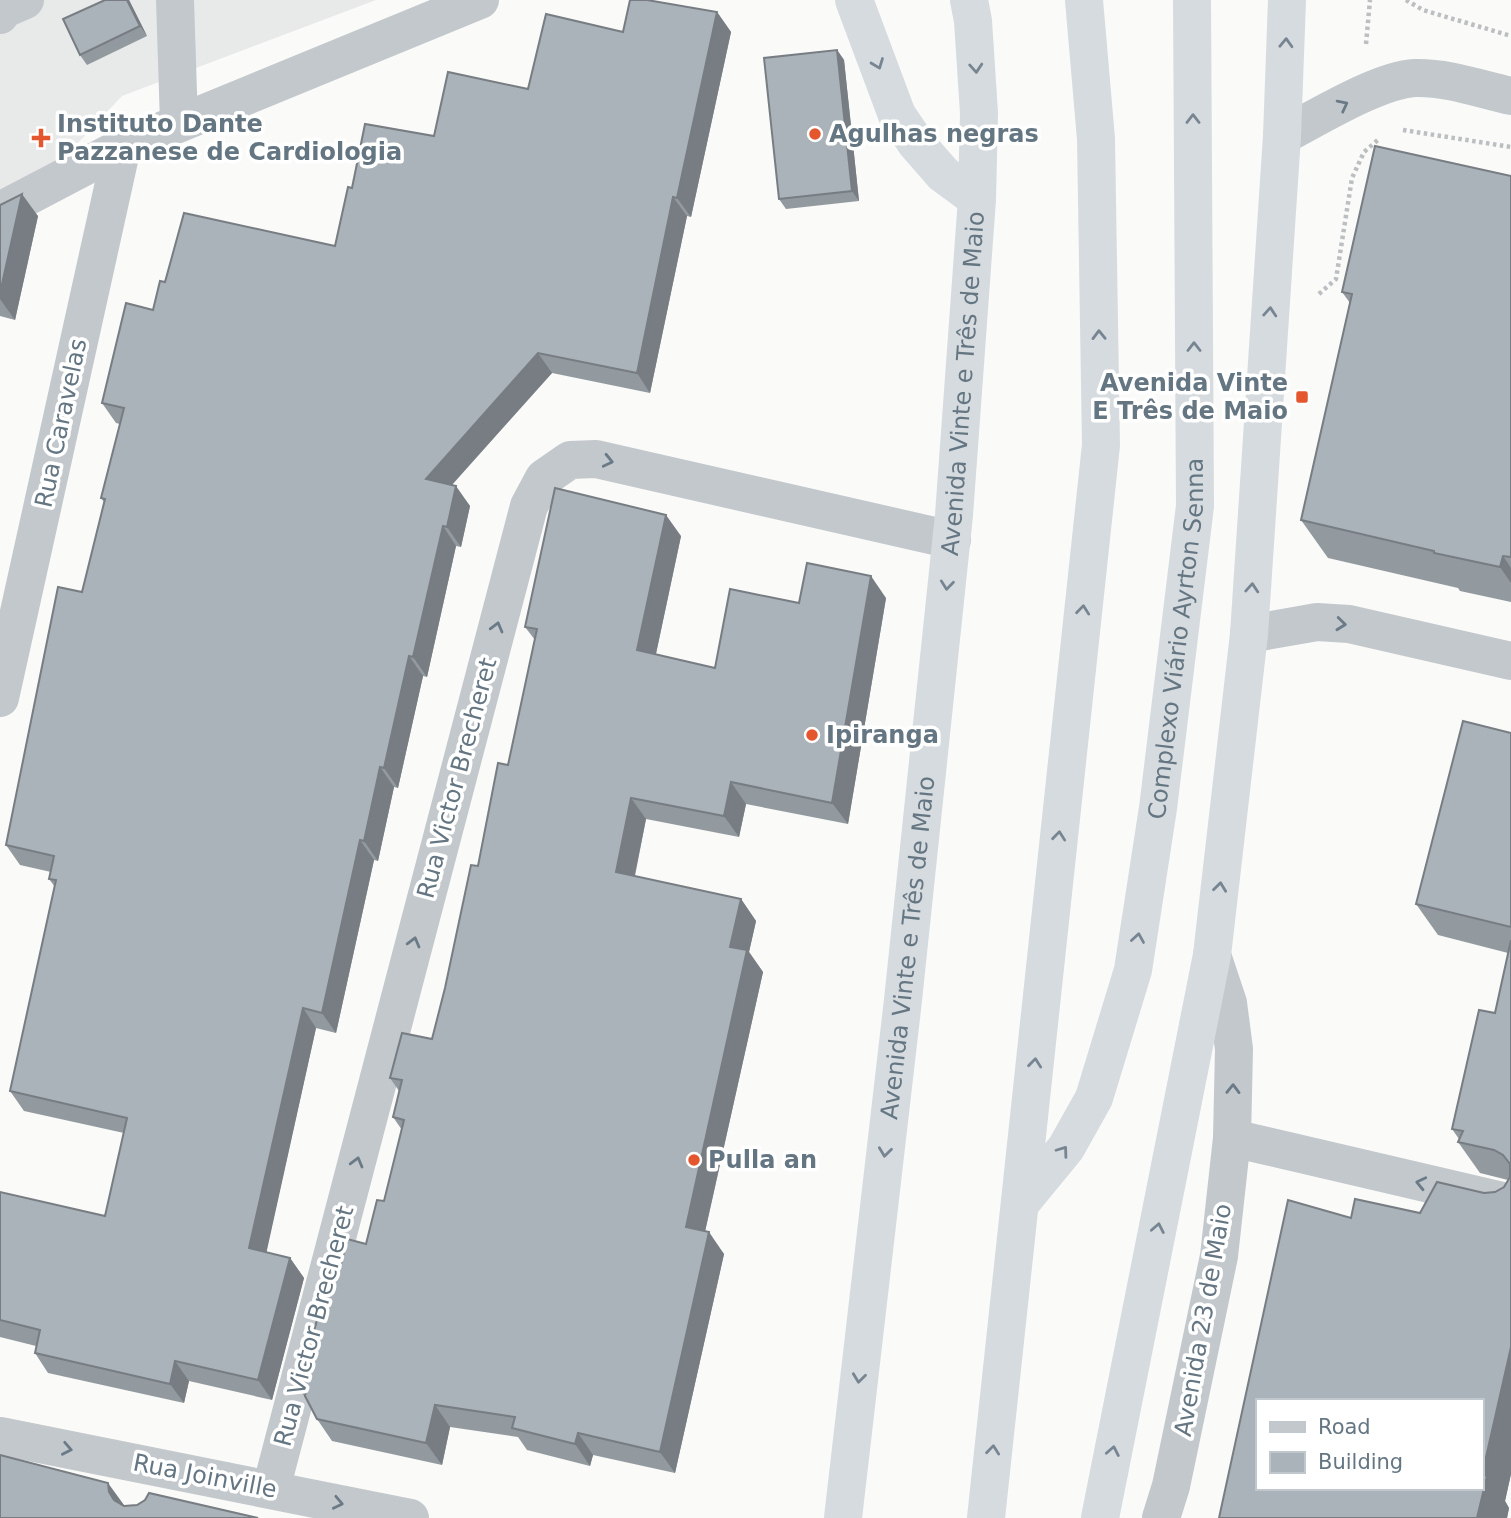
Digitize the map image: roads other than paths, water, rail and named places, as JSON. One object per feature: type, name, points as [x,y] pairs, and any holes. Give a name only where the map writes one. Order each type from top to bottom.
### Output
[{"type":"highway","points":[[854,0],[897,116],[943,174],[977,199]]},
{"type":"highway","name":"Avenida Vinte e Três de Maio","points":[[843,1518],[903,1000],[952,540],[977,199],[979,113],[973,21],[969,0]]},
{"type":"highway","points":[[986,1518],[1101,444],[1097,139],[1084,0]]},
{"type":"highway","name":"Complexo Viário Ayrton Senna","points":[[1020,1204],[1066,1148],[1094,1098],[1133,970],[1158,808],[1195,506],[1192,0]]},
{"type":"highway","points":[[1100,1518],[1212,955],[1250,634],[1282,136],[1287,0]]},
{"type":"street","points":[[0,15],[2,10],[25,0]]},
{"type":"street","points":[[175,0],[179,123]]},
{"type":"street","points":[[0,211],[122,147],[480,0]]},
{"type":"street","points":[[1282,136],[1388,83],[1401,80],[1434,79],[1511,96]]},
{"type":"street","name":"Rua Caravelas","points":[[0,698],[122,147]]},
{"type":"street","name":"Rua Victor Brecheret","points":[[271,1489],[529,506],[544,478],[570,460],[596,458],[952,540]]},
{"type":"street","points":[[1250,634],[1317,622],[1349,624],[1511,661]]},
{"type":"street","name":"Avenida 23 de Maio","points":[[1161,1518],[1171,1486],[1219,1256],[1232,1138],[1234,1049],[1228,1003],[1212,955]]},
{"type":"street","points":[[1232,1138],[1511,1203]]},
{"type":"street","name":"Rua Joinville","points":[[0,1436],[410,1518]]},
{"type":"street","points":[[155,1506],[164,1468]]},
{"type":"place","name":"Agulhas negras","points":[[815,134]]},
{"type":"place","name":"Instituto Dante Pazzanese de Cardiologia","points":[[41,138]]},
{"type":"place","name":"Avenida Vinte E Três de Maio","points":[[1302,397]]},
{"type":"place","name":"Ipiranga","points":[[812,735]]},
{"type":"place","name":"Pulla an","points":[[694,1160]]}]
